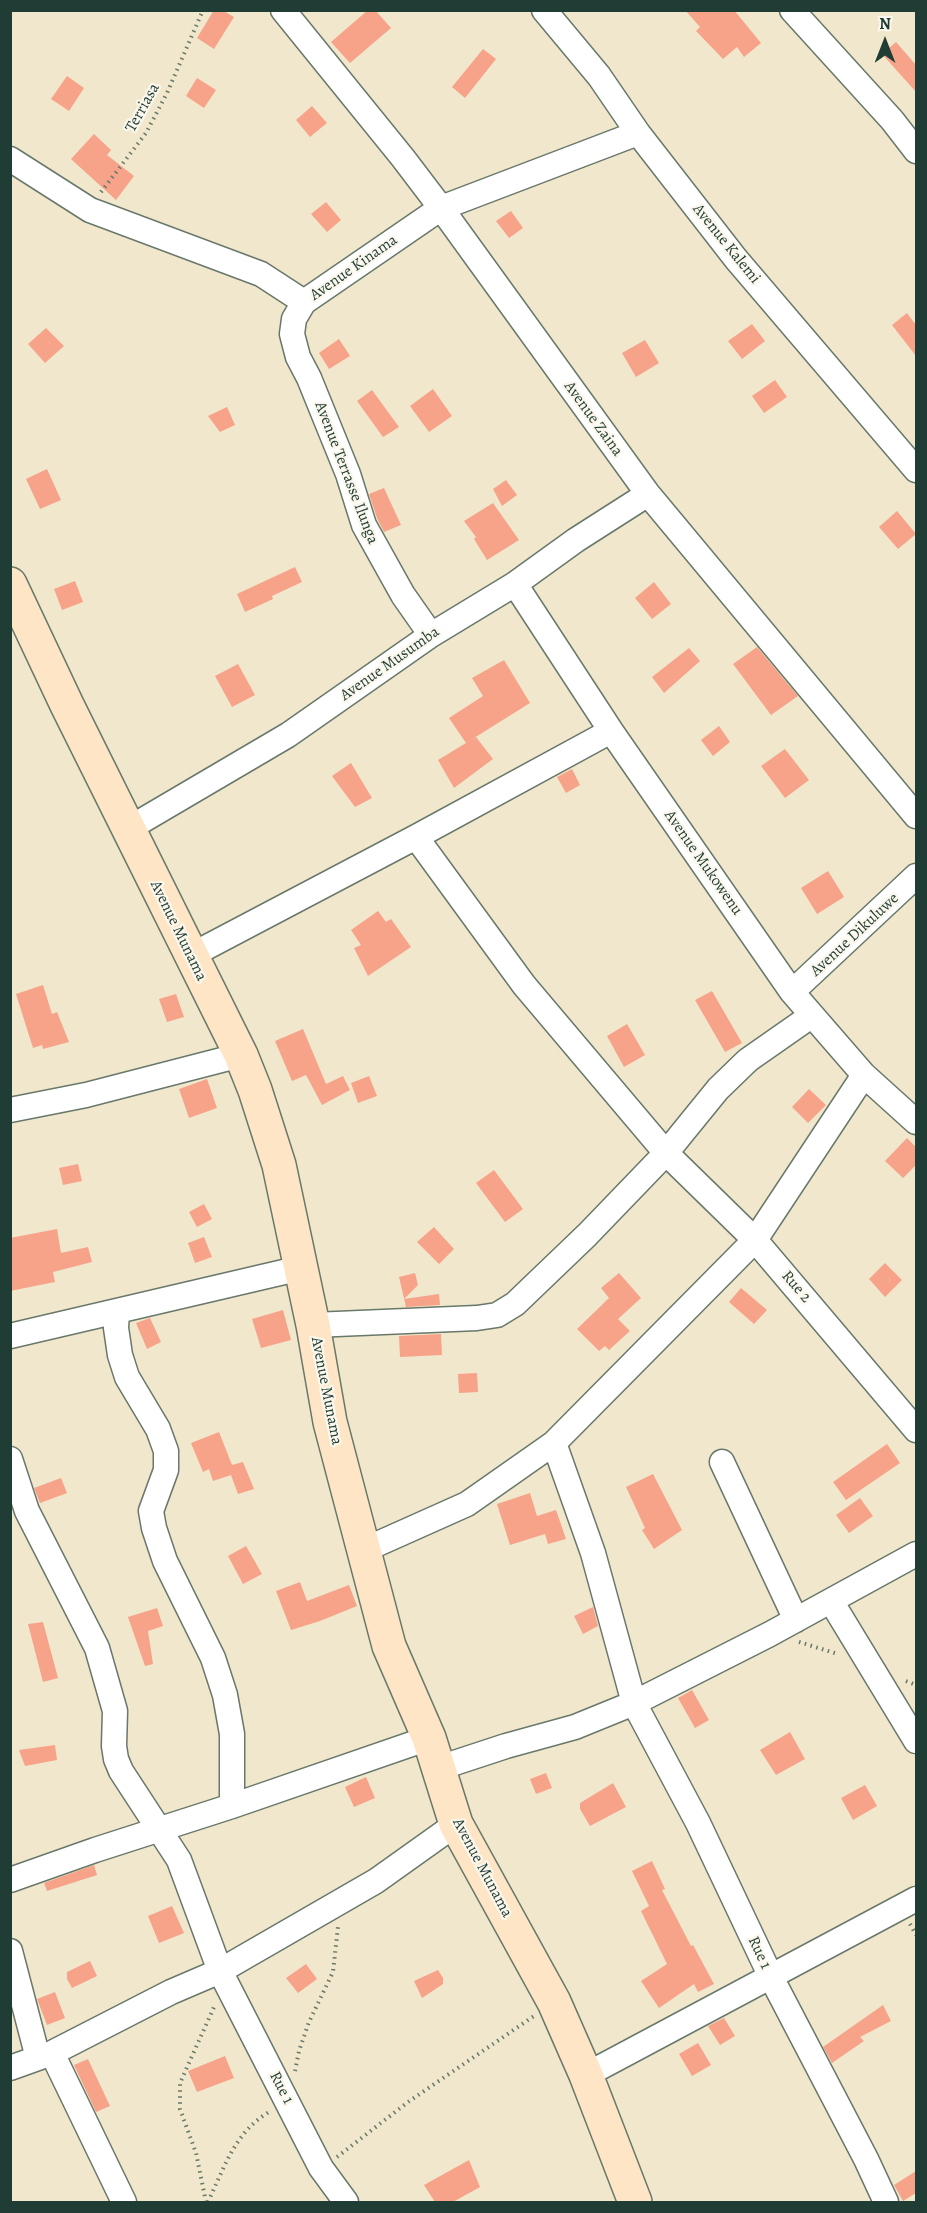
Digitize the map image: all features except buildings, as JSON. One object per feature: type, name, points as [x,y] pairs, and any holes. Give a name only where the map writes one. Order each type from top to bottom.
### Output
[{"type":"street","name":"Avenue Zaina","points":[[283,10],[441,208],[648,494],[916,816]]},
{"type":"street","name":"Avenue Kalemi","points":[[544,10],[599,76],[638,133],[736,259],[916,470]]},
{"type":"street","points":[[799,19],[892,120],[916,151]]},
{"type":"street","name":"Avenue Kinama","points":[[10,159],[90,210],[261,274],[304,302],[441,208],[638,133]]},
{"type":"street","name":"Avenue Terrasse Ilunga","points":[[304,302],[294,319],[292,334],[298,357],[309,378],[348,474],[364,525],[403,595],[431,635]]},
{"type":"street","name":"Avenue Musumba","points":[[128,830],[288,735],[431,635],[515,584],[576,540],[648,494]]},
{"type":"street","name":"Avenue Munama","points":[[10,584],[128,830],[241,1055],[255,1090],[279,1166],[313,1325],[330,1422],[389,1646],[429,1738],[456,1824],[554,2002],[586,2075],[635,2202]]},
{"type":"street","name":"Avenue Mukowenu","points":[[515,584],[611,731],[792,992],[864,1075],[916,1122]]},
{"type":"street","points":[[190,956],[611,731]]},
{"type":"street","name":"Rue 2","points":[[416,837],[524,985],[666,1153],[754,1240],[916,1430]]},
{"type":"street","name":"Avenue Dikuluwe","points":[[792,992],[916,876]]},
{"type":"street","points":[[313,1325],[477,1318],[497,1315],[515,1304],[666,1153],[718,1089],[741,1067],[811,1016]]},
{"type":"street","points":[[10,1110],[86,1095],[241,1055]]},
{"type":"street","points":[[364,1550],[467,1504],[554,1443],[754,1240],[864,1075]]},
{"type":"street","points":[[10,1336],[301,1268]]},
{"type":"street","points":[[117,1312],[116,1328],[120,1355],[127,1377],[158,1429],[166,1451],[166,1470],[151,1511],[154,1528],[165,1561],[213,1658],[225,1695],[232,1734],[232,1806]]},
{"type":"street","name":"Rue 1","points":[[554,1443],[593,1553],[634,1703],[698,1823],[771,1977],[886,2202]]},
{"type":"street","name":"Rue 1","points":[[10,1459],[27,1511],[97,1648],[115,1711],[116,1759],[130,1788],[179,1860],[220,1971],[321,2168],[346,2202]]},
{"type":"street","points":[[722,1462],[796,1620]]},
{"type":"street","points":[[440,1768],[506,1746],[575,1727],[634,1703],[796,1620],[916,1554]]},
{"type":"street","points":[[831,1601],[916,1741]]},
{"type":"street","points":[[10,1880],[429,1738]]},
{"type":"street","points":[[10,2068],[45,2056],[171,1992],[220,1971],[376,1881],[456,1824]]},
{"type":"street","points":[[586,2075],[916,1899]]},
{"type":"street","points":[[10,1951],[45,2056],[124,2202]]},
{"type":"path","name":"Terriasa","points":[[90,210],[146,133],[167,93],[203,10]]},
{"type":"path","points":[[206,2202],[196,2153],[180,2109],[180,2083],[219,1994],[220,1971]]},
{"type":"path","points":[[321,2168],[356,2144],[408,2102],[554,2002]]}]
